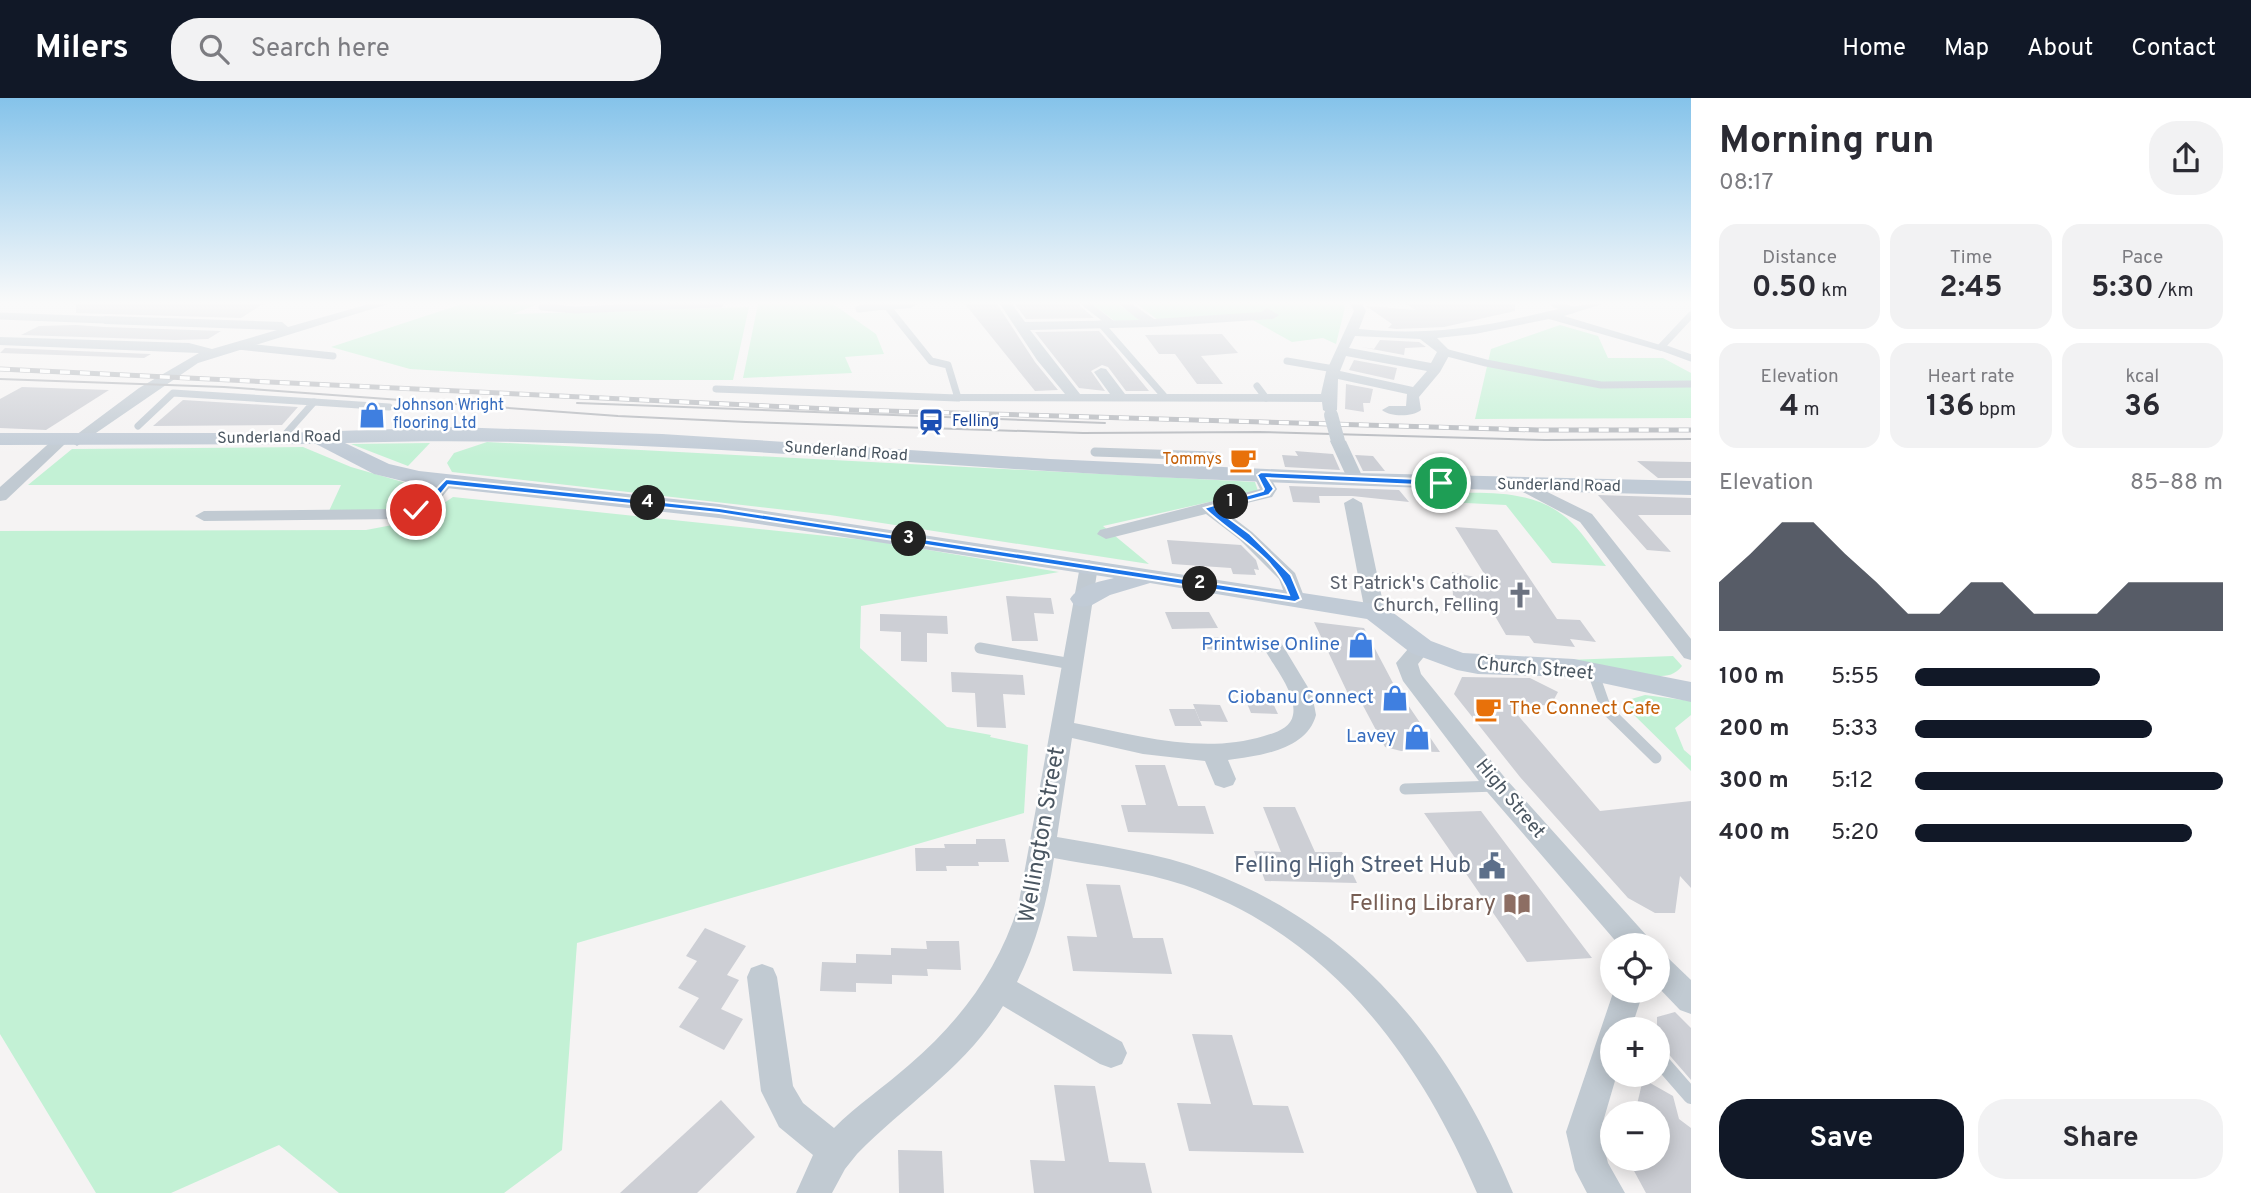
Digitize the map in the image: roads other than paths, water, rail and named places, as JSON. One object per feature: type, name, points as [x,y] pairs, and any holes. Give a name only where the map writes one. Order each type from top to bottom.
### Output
[{"type":"main road","name":"Sunderland Road","points":[[0,439],[281,439],[454,433],[1171,463],[1261,475],[1356,480],[1691,488]]},
{"type":"main road","points":[[318,438],[382,469],[431,463],[454,433]]},
{"type":"main road","points":[[431,463],[446,482],[719,511],[1375,612]]},
{"type":"main road","points":[[1083,599],[1112,585],[1150,576]]},
{"type":"main road","name":"Church Street","points":[[1375,612],[1421,647],[1457,661],[1478,665],[1530,665],[1593,672],[1691,692]]},
{"type":"street","points":[[0,496],[68,441],[193,360],[207,355]]},
{"type":"street","points":[[1044,355],[1076,398]]},
{"type":"street","points":[[1340,355],[1327,398],[1338,441],[1356,480]]},
{"type":"street","points":[[1364,355],[1435,368]]},
{"type":"street","points":[[1389,410],[1414,410],[1412,397],[1442,355]]},
{"type":"street","points":[[1101,372],[1119,396]]},
{"type":"street","points":[[1333,372],[1417,392]]},
{"type":"street","points":[[958,398],[1076,398],[1262,392],[1327,398]]},
{"type":"street","points":[[1106,534],[1266,493],[1269,489],[1261,475]]},
{"type":"street","points":[[204,516],[402,514],[428,503],[446,482]]},
{"type":"street","points":[[1525,486],[1586,518],[1689,646]]},
{"type":"street","points":[[1353,503],[1375,612]]},
{"type":"street","points":[[1209,508],[1246,536],[1288,577],[1295,599]]},
{"type":"street","name":"Wellington Street","points":[[814,1193],[818,1179],[858,1126],[919,1079],[960,1040],[991,1002],[1024,937],[1089,566]]},
{"type":"street","points":[[1061,728],[1185,753],[1214,754],[1269,744],[1290,736],[1302,723],[1305,710],[1273,646],[1211,644]]},
{"type":"street","name":"High Street","points":[[1421,647],[1407,663],[1411,676],[1497,786],[1626,933]]},
{"type":"street","points":[[1214,754],[1224,779]]},
{"type":"street","points":[[1042,845],[1145,865],[1195,878],[1277,916],[1316,943],[1356,977],[1393,1017],[1424,1058],[1450,1098],[1494,1193]]},
{"type":"street","points":[[762,977],[777,1091],[791,1115],[836,1152]]},
{"type":"street","points":[[1670,979],[1691,1000]]},
{"type":"street","points":[[999,988],[1111,1053]]},
{"type":"street","points":[[1600,1083],[1583,1132],[1593,1170],[1607,1193]]},
{"type":"lane","points":[[325,355],[333,356]]},
{"type":"lane","points":[[716,389],[958,398],[948,365],[931,361],[926,355]]},
{"type":"lane","points":[[1132,355],[1164,396]]},
{"type":"lane","points":[[1456,355],[1601,385],[1691,384]]},
{"type":"lane","points":[[1287,361],[1333,372]]},
{"type":"lane","points":[[138,426],[173,393],[388,407]]},
{"type":"lane","points":[[281,439],[314,402]]},
{"type":"lane","points":[[1096,452],[1171,463],[1213,456]]},
{"type":"lane","points":[[980,648],[1072,664]]},
{"type":"lane","points":[[1593,672],[1606,709],[1656,758]]},
{"type":"lane","points":[[1405,789],[1497,786]]},
{"type":"lane","points":[[1670,1072],[1691,1096]]},
{"type":"tram line","points":[[0,379],[224,387],[618,416],[746,422],[1083,433],[1259,432],[1545,440],[1691,439]]},
{"type":"tram line","points":[[577,403],[1105,423]]},
{"type":"railway","points":[[0,369],[851,410],[1538,430],[1691,430]]},
{"type":"place","name":"Johnson Wright flooring Ltd","points":[[372,415]]},
{"type":"place","name":"Felling","points":[[931,422]]},
{"type":"place","name":"Tommys","points":[[1243,460]]},
{"type":"place","name":"St Patrick's Catholic Church, Felling","points":[[1520,595]]},
{"type":"place","name":"Printwise Online","points":[[1361,645]]},
{"type":"place","name":"Ciobanu Connect","points":[[1395,698]]},
{"type":"place","name":"The Connect Cafe","points":[[1488,709]]},
{"type":"place","name":"Lavey","points":[[1417,737]]},
{"type":"place","name":"Felling High Street Hub","points":[[1492,866]]},
{"type":"place","name":"Felling Library","points":[[1517,904]]}]
